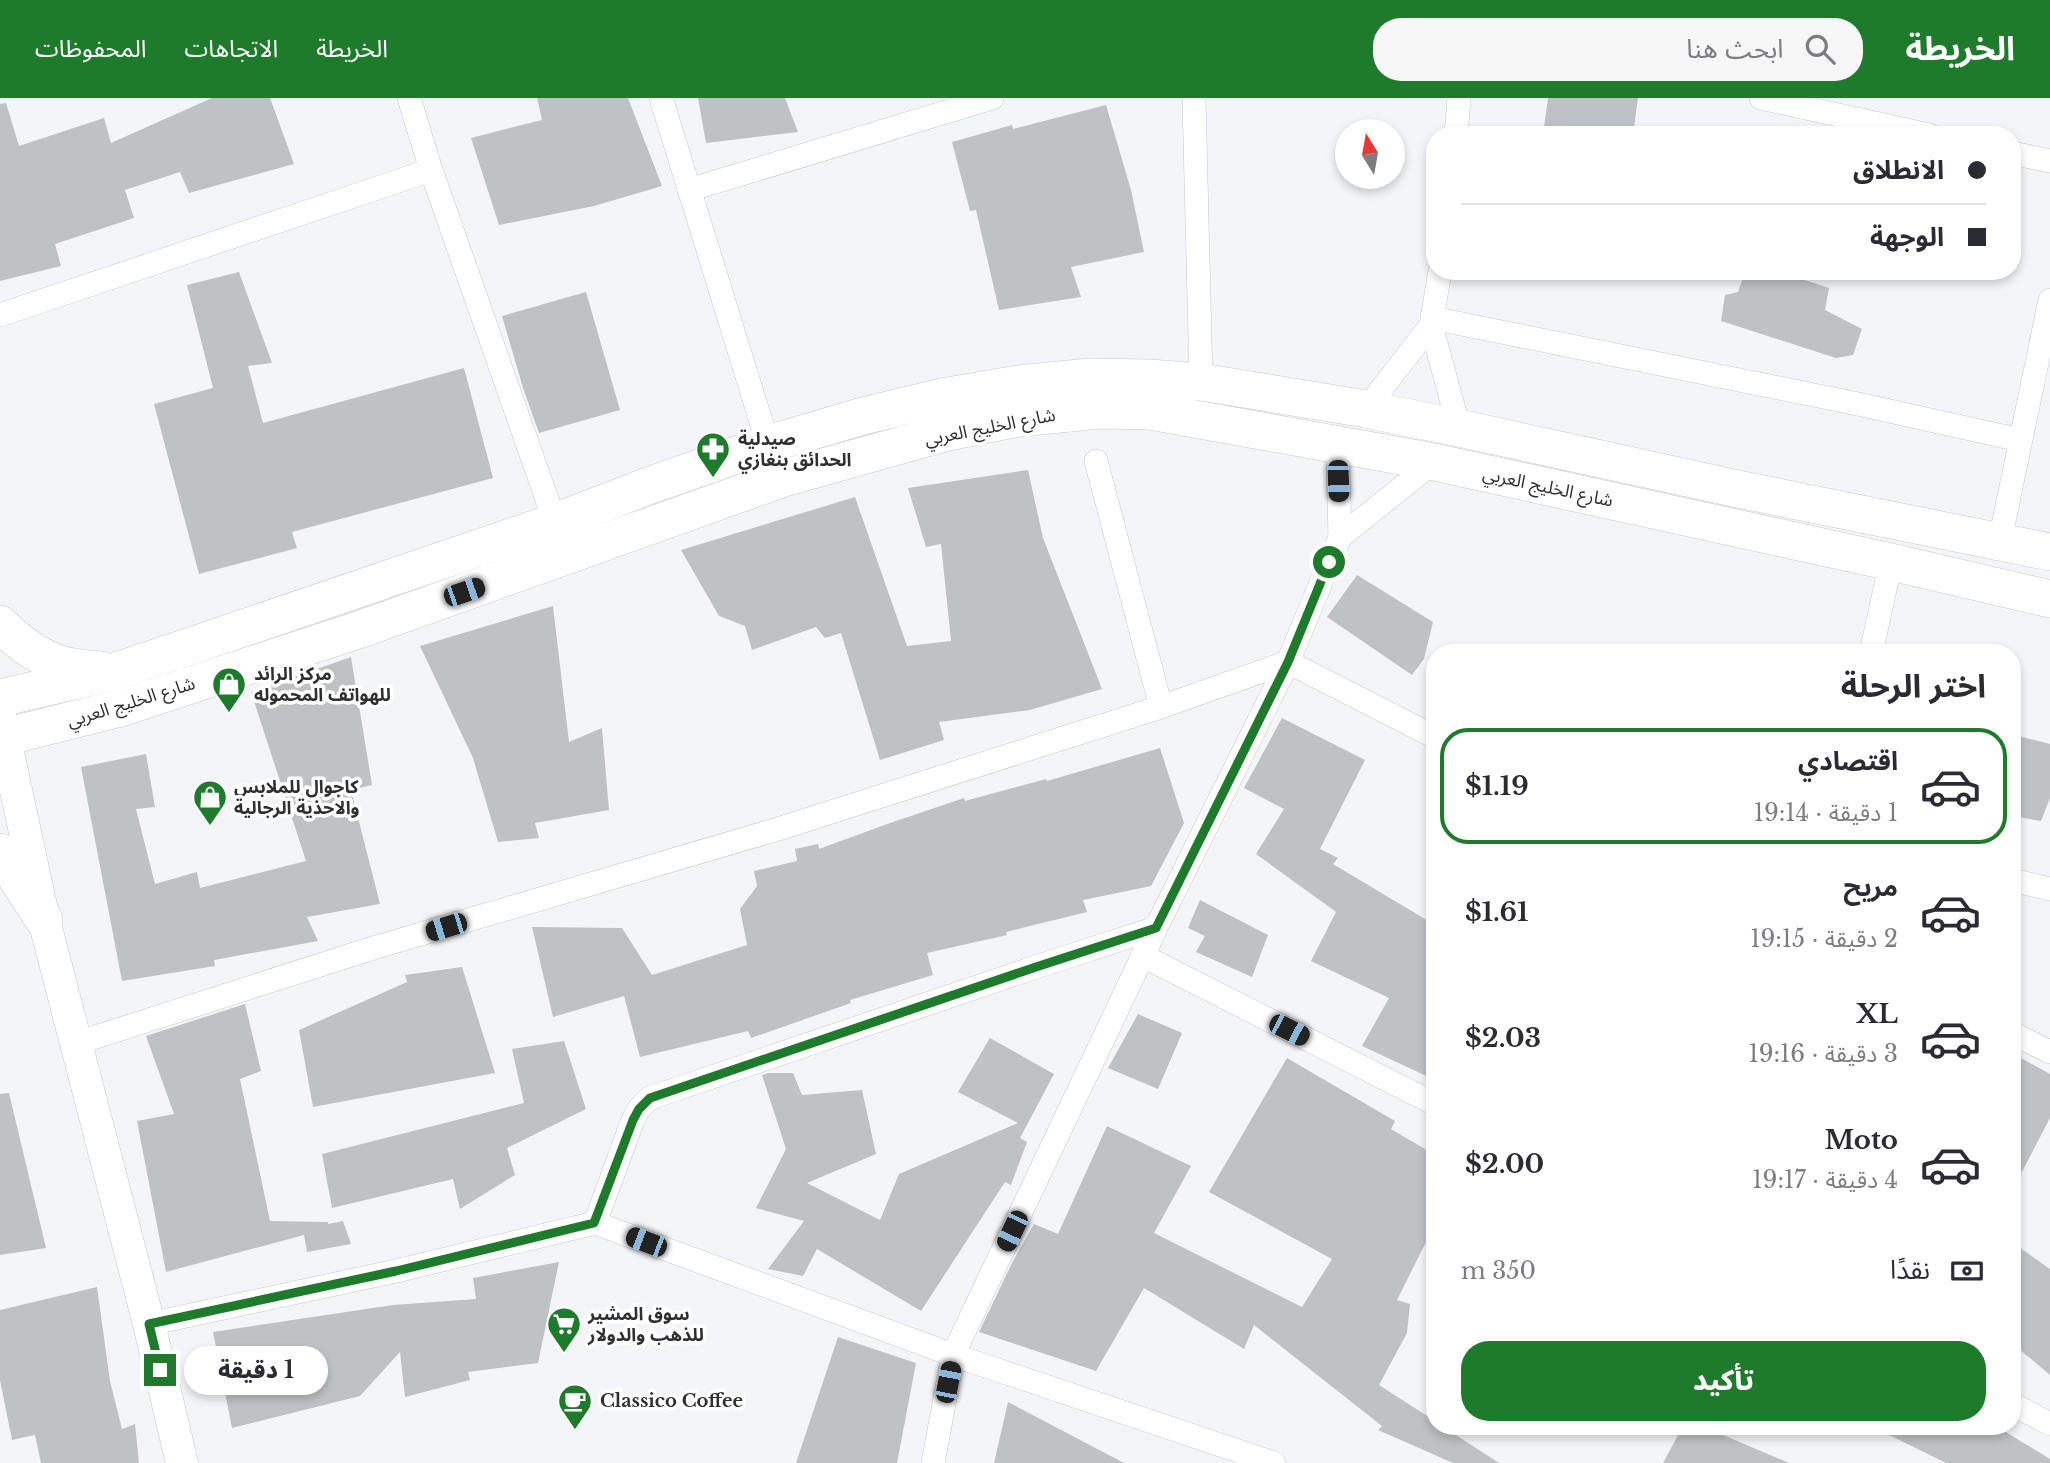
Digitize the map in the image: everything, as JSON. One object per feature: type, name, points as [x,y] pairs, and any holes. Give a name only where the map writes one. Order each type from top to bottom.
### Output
[{"type":"main road","name":"شارع الخليج العربي","points":[[0,698],[113,672],[555,522],[768,444],[863,416],[942,397],[1018,384],[1090,377],[1149,378],[1200,383],[1366,409],[1738,489],[2050,552]]},
{"type":"main road","name":"شارع الخليج العربي","points":[[2,731],[124,707],[361,629],[784,478],[948,432],[1067,412],[1150,411],[1434,462],[2050,599]]},
{"type":"main road","points":[[0,624],[17,640],[42,656],[66,666],[113,672]]},
{"type":"main road","points":[[2,731],[44,920],[149,1324],[182,1463]]},
{"type":"main road","points":[[0,852],[44,920]]},
{"type":"street","points":[[409,98],[431,170],[555,522]]},
{"type":"street","points":[[661,98],[768,444]]},
{"type":"street","points":[[689,190],[992,98]]},
{"type":"street","points":[[1194,98],[1200,383]]},
{"type":"street","points":[[1457,126],[1459,98]]},
{"type":"street","points":[[1761,98],[1888,126]]},
{"type":"street","points":[[2021,155],[2050,161]]},
{"type":"street","points":[[0,315],[431,170]]},
{"type":"street","points":[[1439,280],[1432,322],[1460,428]]},
{"type":"street","points":[[2000,540],[2050,300]]},
{"type":"street","points":[[1366,409],[1432,322]]},
{"type":"street","points":[[1432,322],[1844,402],[2020,440]]},
{"type":"street","points":[[933,1463],[953,1355],[1156,928],[1288,662],[1340,537],[1339,446]]},
{"type":"street","points":[[1096,461],[1161,707]]},
{"type":"street","points":[[1340,537],[1434,462]]},
{"type":"street","points":[[1873,644],[1891,562]]},
{"type":"street","points":[[76,1044],[370,949],[778,829],[1161,707],[1288,662],[1426,732]]},
{"type":"street","points":[[2021,882],[2050,888]]},
{"type":"street","points":[[594,1223],[633,1120],[650,1098],[1156,928]]},
{"type":"street","points":[[1143,956],[1426,1099]]},
{"type":"street","points":[[2021,1038],[2050,1052]]},
{"type":"street","points":[[149,1324],[396,1271],[594,1223],[953,1355],[1274,1463]]},
{"type":"street","points":[[2021,1409],[2050,1424]]},
{"type":"building","points":[[212,98],[270,98],[294,164],[189,193],[180,172],[125,190],[134,218],[55,244],[61,266],[0,281],[0,104],[6,103],[19,146],[104,118],[111,143]]},
{"type":"building","points":[[537,98],[628,98],[662,186],[594,206],[499,225],[471,138],[542,120]]},
{"type":"building","points":[[698,98],[785,98],[798,132],[706,143]]},
{"type":"building","points":[[1548,98],[1638,98],[1634,126],[1544,126]]},
{"type":"building","points":[[1106,105],[1131,190],[1144,252],[1071,267],[1081,297],[999,310],[976,210],[970,211],[952,142],[1012,125],[1013,129]]},
{"type":"building","points":[[239,272],[272,363],[248,366],[263,423],[464,368],[493,478],[292,532],[297,548],[199,574],[154,404],[213,388],[187,285]]},
{"type":"building","points":[[1742,280],[1805,280],[1829,288],[1825,310],[1862,329],[1853,355],[1836,358],[1721,321],[1725,295],[1738,292]]},
{"type":"building","points":[[586,292],[620,410],[539,433],[502,316]]},
{"type":"building","points":[[1028,470],[1043,538],[1102,689],[1030,710],[939,722],[944,740],[880,760],[841,633],[825,638],[816,627],[752,650],[745,626],[719,616],[681,550],[855,497],[907,646],[951,641],[941,544],[926,547],[908,488]]},
{"type":"building","points":[[1357,575],[1433,622],[1424,659],[1412,675],[1327,617]]},
{"type":"building","points":[[553,606],[569,742],[602,728],[609,810],[535,823],[539,838],[498,842],[473,758],[420,646]]},
{"type":"building","points":[[351,657],[372,785],[351,790],[380,904],[307,917],[318,941],[214,960],[215,966],[122,981],[81,767],[146,754],[155,807],[136,809],[155,884],[197,872],[200,888],[306,861],[251,692]]},
{"type":"building","points":[[1282,718],[1365,760],[1320,849],[1338,858],[1333,864],[1426,920],[1426,1076],[1362,1046],[1389,998],[1311,961],[1336,912],[1256,854],[1284,809],[1244,788]]},
{"type":"building","points":[[2021,737],[2050,744],[2050,798],[2041,821],[2021,818]]},
{"type":"building","points":[[1160,748],[1184,823],[1151,886],[1083,900],[1087,912],[1006,932],[1007,935],[927,953],[933,975],[850,1000],[851,1003],[751,1038],[748,1031],[640,1057],[624,996],[553,1017],[532,927],[622,928],[652,975],[747,945],[740,909],[757,886],[754,871],[797,861],[795,849],[818,844],[819,849],[964,798],[965,801],[1046,779],[1047,781]]},
{"type":"building","points":[[1200,900],[1268,935],[1252,977],[1196,952],[1205,936],[1188,928]]},
{"type":"building","points":[[462,967],[495,1073],[313,1107],[299,1030],[407,982],[405,975]]},
{"type":"building","points":[[245,1004],[261,1071],[240,1079],[270,1221],[328,1224],[343,1221],[351,1244],[307,1252],[304,1235],[166,1272],[137,1121],[174,1114],[146,1036]]},
{"type":"building","points":[[1138,1014],[1182,1033],[1158,1089],[1108,1068]]},
{"type":"building","points":[[990,1038],[1054,1074],[1020,1138],[1027,1142],[1011,1185],[1005,1182],[921,1311],[817,1249],[803,1276],[768,1269],[804,1221],[756,1208],[786,1149],[762,1075],[793,1073],[802,1095],[862,1090],[876,1154],[807,1183],[880,1220],[899,1174],[1018,1123],[958,1092]]},
{"type":"building","points":[[564,1041],[586,1109],[507,1148],[515,1175],[460,1209],[453,1179],[332,1208],[322,1154],[524,1103],[512,1049]]},
{"type":"building","points":[[1287,1058],[1395,1121],[1391,1129],[1426,1150],[1426,1242],[1397,1300],[1410,1304],[1407,1333],[1379,1385],[1426,1415],[1426,1435],[1456,1435],[1499,1463],[1453,1463],[1378,1430],[1382,1426],[1254,1325],[1244,1349],[1144,1288],[1096,1371],[979,1332],[1034,1224],[1058,1234],[1107,1126],[1191,1166],[1154,1233],[1302,1307],[1332,1259],[1209,1192]]},
{"type":"building","points":[[2021,1058],[2050,1074],[2050,1118],[2021,1174]]},
{"type":"building","points":[[9,1093],[46,1248],[0,1255],[0,1094]]},
{"type":"building","points":[[2021,1248],[2050,1269],[2050,1375],[2021,1351]]},
{"type":"building","points":[[559,1262],[538,1363],[468,1372],[470,1380],[405,1397],[400,1352],[360,1396],[232,1428],[213,1332],[393,1305],[476,1299],[473,1278]]},
{"type":"building","points":[[97,1287],[110,1381],[122,1429],[135,1424],[139,1463],[41,1463],[35,1435],[12,1440],[0,1380],[0,1310]]},
{"type":"building","points":[[838,1337],[916,1363],[897,1463],[796,1463]]},
{"type":"building","points":[[1008,1402],[1124,1463],[994,1463]]},
{"type":"building","points":[[1678,1435],[1723,1435],[1789,1463],[1663,1463]]},
{"type":"building","points":[[1889,1435],[2011,1435],[2050,1459],[2050,1463],[1946,1463]]},
{"type":"place","name":"صيدلية الحدائق بنغازي","points":[[713,479]]},
{"type":"place","name":"مركز الرائد للهواتف المحموله","points":[[229,714]]},
{"type":"place","name":"كاجوال للملابس والاحذية الرجالية","points":[[210,827]]},
{"type":"place","name":"سوق المشير للذهب والدولار","points":[[564,1354]]},
{"type":"place","name":"Classico Coffee","points":[[575,1431]]},
{"type":"route","points":[[160,1370],[149,1324],[396,1271],[594,1223],[633,1120],[650,1098],[1156,928],[1288,662],[1329,562]]}]
